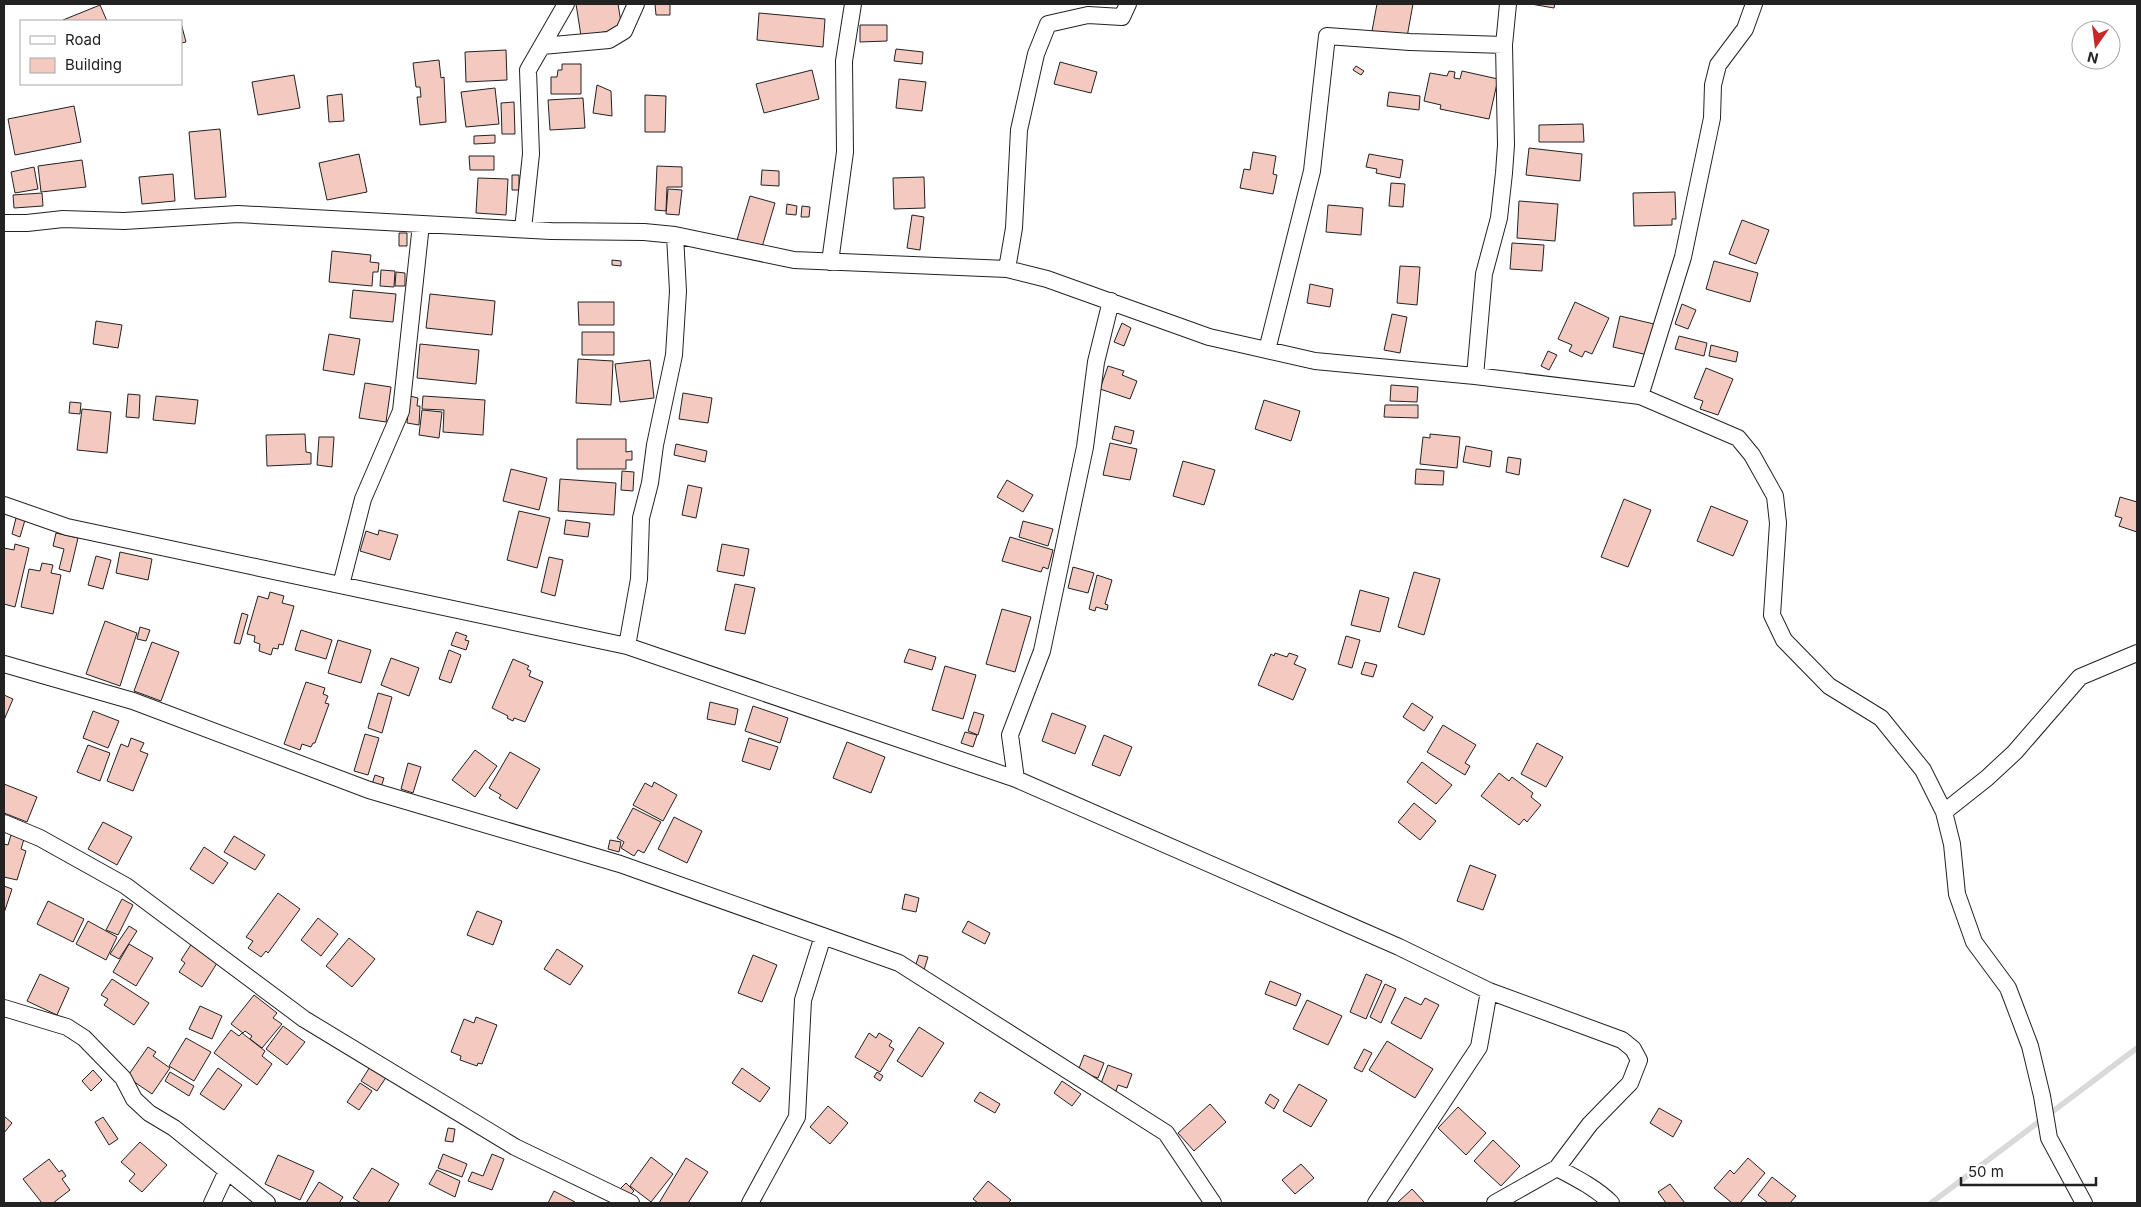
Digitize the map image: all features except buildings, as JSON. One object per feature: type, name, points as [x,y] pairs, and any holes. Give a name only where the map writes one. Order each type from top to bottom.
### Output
[{"type":"street","points":[[523,229],[531,154],[528,70],[566,4]]},
{"type":"street","points":[[542,46],[609,40],[624,32],[636,4]]},
{"type":"street","points":[[830,262],[845,152],[844,61],[853,4]]},
{"type":"street","points":[[1007,269],[1014,228],[1019,130],[1036,54],[1048,24],[1088,15],[1122,17],[1128,4]]},
{"type":"street","points":[[1475,376],[1484,274],[1498,218],[1504,173],[1506,145],[1504,44],[1508,4]]},
{"type":"street","points":[[1640,396],[1683,257],[1712,118],[1713,85],[1718,65],[1745,29],[1754,4]]},
{"type":"street","points":[[1267,350],[1312,171],[1327,36],[1410,42],[1504,44]]},
{"type":"street","points":[[4,223],[27,223],[62,219],[124,221],[238,214],[523,229],[644,232],[675,235],[794,260],[1007,269],[1047,278],[1209,337],[1314,361],[1475,376],[1640,396],[1738,438],[1752,455],[1775,496],[1778,523],[1772,615],[1784,640],[1829,686],[1880,718],[1923,770],[1944,812],[1952,844],[1957,894],[1974,942],[2008,988],[2030,1046],[2042,1096],[2048,1138],[2084,1203]]},
{"type":"street","points":[[341,585],[363,499],[401,411],[422,224]]},
{"type":"street","points":[[627,646],[639,579],[639,533],[641,518],[650,483],[655,445],[674,355],[678,291],[675,235]]},
{"type":"street","points":[[1016,779],[1010,735],[1042,650],[1085,447],[1096,362],[1111,300]]},
{"type":"street","points":[[4,505],[67,527],[627,646],[1016,779],[1399,947],[1489,991],[1622,1040],[1634,1049],[1638,1060],[1630,1083],[1590,1124],[1558,1168],[1496,1203]]},
{"type":"street","points":[[1944,812],[1987,778],[2015,752],[2080,677],[2137,653]]},
{"type":"street","points":[[4,664],[133,702],[369,790],[620,864],[899,963],[1166,1133],[1213,1203]]},
{"type":"street","points":[[4,823],[40,838],[126,886],[304,1019],[490,1132],[515,1147],[631,1203]]},
{"type":"street","points":[[750,1203],[797,1117],[803,1000],[823,936]]},
{"type":"street","points":[[1376,1203],[1478,1047],[1489,991]]},
{"type":"street","points":[[4,1008],[67,1027],[84,1038],[123,1078],[134,1099],[149,1113],[174,1128],[260,1200],[267,1203]]},
{"type":"street","points":[[1558,1168],[1580,1180],[1611,1203]]},
{"type":"street","points":[[212,1203],[227,1171]]},
{"type":"waterway","points":[[1931,1203],[2137,1048]]}]
